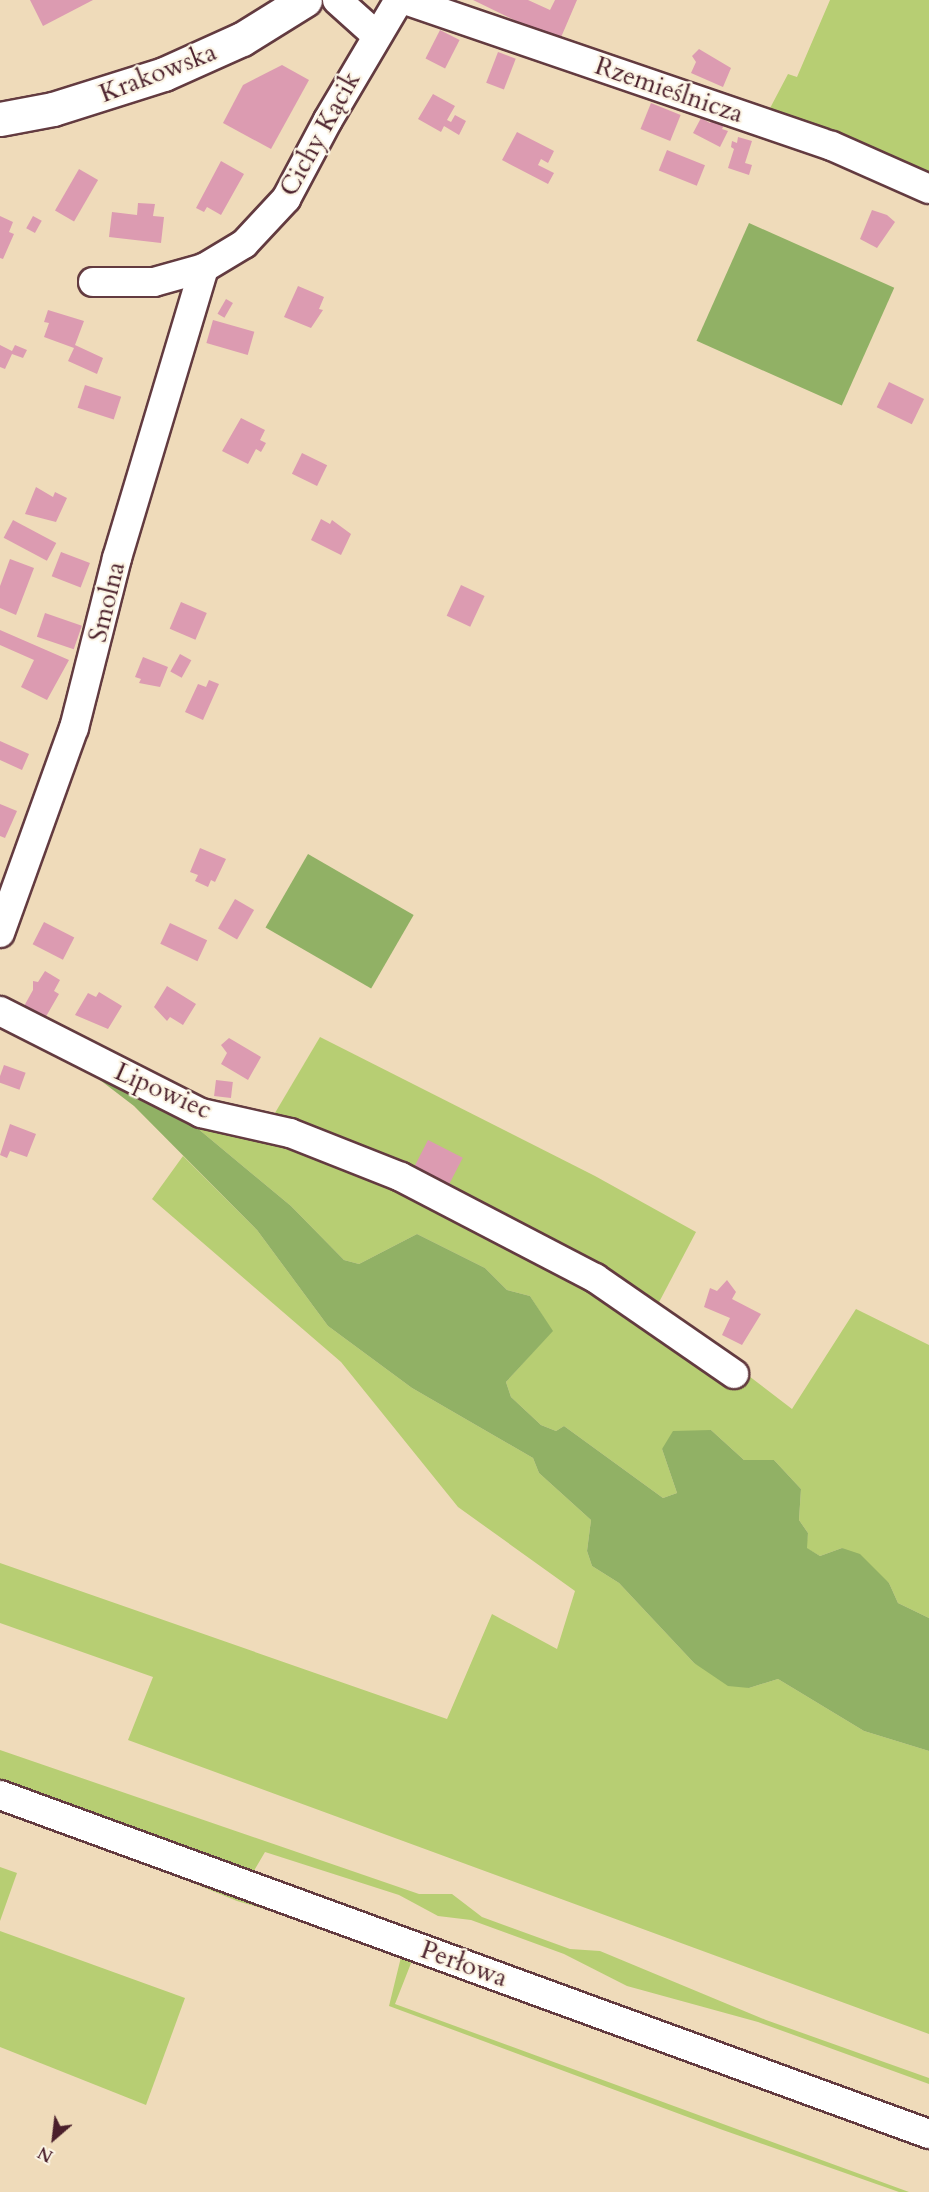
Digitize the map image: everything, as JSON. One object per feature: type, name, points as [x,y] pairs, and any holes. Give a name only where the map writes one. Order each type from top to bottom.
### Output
[{"type":"main road","name":"Krakowska","points":[[0,119],[53,109],[164,74],[242,39],[305,0]]},
{"type":"street","points":[[337,0],[376,35]]},
{"type":"street","name":"Cichy Kącik","points":[[93,282],[154,282],[204,268],[244,244],[286,199],[376,35],[399,0]]},
{"type":"street","name":"Rzemieślnicza","points":[[405,0],[832,146],[929,189]]},
{"type":"street","name":"Smolna","points":[[0,933],[74,728],[117,558],[204,268]]},
{"type":"street","name":"Lipowiec","points":[[0,1011],[201,1113],[290,1133],[401,1178],[595,1278],[734,1374]]},
{"type":"street","name":"Perłowa","points":[[0,1795],[929,2134]]},
{"type":"green space","points":[[830,0],[929,0],[929,180],[768,112],[788,74],[797,77]]},
{"type":"green space","points":[[749,223],[894,288],[842,406],[697,341]]},
{"type":"green space","points":[[308,854],[414,915],[371,989],[266,928]]},
{"type":"green space","points":[[320,1037],[595,1176],[696,1232],[657,1306],[272,1118]]},
{"type":"green space","points":[[102,1071],[178,1112],[291,1206],[344,1260],[359,1264],[417,1234],[485,1268],[507,1290],[530,1296],[553,1331],[506,1382],[511,1397],[541,1425],[556,1431],[564,1426],[663,1498],[677,1493],[662,1449],[673,1431],[711,1430],[744,1460],[774,1460],[801,1489],[799,1520],[808,1533],[807,1548],[820,1556],[842,1548],[860,1554],[889,1583],[898,1603],[929,1618],[929,1751],[864,1731],[778,1679],[749,1688],[728,1686],[694,1663],[619,1583],[592,1566],[587,1551],[591,1520],[539,1473],[533,1458],[412,1388],[328,1326],[257,1230],[134,1106],[100,1080]]},
{"type":"green space","points":[[178,1112],[377,1173],[745,1373],[792,1409],[856,1309],[929,1345],[929,1618],[898,1603],[889,1583],[842,1548],[820,1556],[806,1548],[808,1533],[799,1520],[801,1489],[774,1460],[744,1460],[711,1430],[662,1449],[677,1493],[663,1498],[564,1426],[556,1431],[541,1425],[511,1397],[506,1382],[552,1331],[530,1296],[507,1290],[485,1268],[417,1234],[359,1264],[344,1260],[291,1206]]},
{"type":"green space","points":[[183,1156],[257,1230],[328,1326],[412,1388],[533,1458],[539,1473],[591,1520],[587,1551],[592,1566],[619,1583],[694,1663],[749,1688],[778,1679],[864,1731],[929,1751],[929,2034],[128,1740],[153,1677],[0,1623],[0,1563],[447,1719],[492,1614],[557,1649],[575,1591],[458,1507],[341,1362],[152,1199]]},
{"type":"green space","points":[[0,1750],[419,1894],[452,1894],[482,1917],[570,1949],[600,1951],[766,2020],[929,2078],[929,2084],[758,2022],[627,1986],[564,1954],[471,1920],[438,1916],[399,1895],[265,1852],[241,1893],[404,1943],[639,2034],[929,2139],[929,2141],[415,1953],[395,2004],[909,2192],[899,2192],[720,2129],[389,2006],[403,1949],[237,1901],[0,1804]]},
{"type":"green space","points":[[0,1867],[17,1873],[0,1921]]},
{"type":"green space","points":[[0,1931],[185,1998],[146,2105],[0,2047]]},
{"type":"building","points":[[30,0],[93,0],[43,26]]},
{"type":"building","points":[[473,0],[528,0],[550,10],[555,0],[577,0],[559,42]]},
{"type":"building","points":[[440,30],[460,40],[445,68],[425,59]]},
{"type":"building","points":[[699,49],[731,68],[723,87],[691,73],[696,62],[692,56]]},
{"type":"building","points":[[498,52],[516,59],[504,90],[486,83]]},
{"type":"building","points":[[282,65],[309,80],[271,149],[223,123],[243,85]]},
{"type":"building","points":[[433,94],[455,106],[447,120],[451,122],[455,115],[466,121],[459,135],[444,126],[441,132],[418,119]]},
{"type":"building","points":[[651,103],[681,115],[670,141],[641,129]]},
{"type":"building","points":[[713,117],[725,123],[722,129],[728,131],[720,147],[693,133],[701,118],[710,123]]},
{"type":"building","points":[[517,132],[554,151],[548,163],[541,159],[538,165],[554,173],[548,184],[502,160]]},
{"type":"building","points":[[738,137],[752,141],[745,163],[752,165],[749,175],[728,168],[734,149],[731,147],[732,141],[737,143]]},
{"type":"building","points":[[667,150],[705,165],[697,186],[659,170]]},
{"type":"building","points":[[221,161],[244,174],[221,215],[207,207],[204,212],[196,208]]},
{"type":"building","points":[[79,169],[98,180],[74,222],[55,211]]},
{"type":"building","points":[[138,203],[155,204],[153,216],[164,217],[161,243],[109,237],[112,212],[137,215]]},
{"type":"building","points":[[872,210],[887,215],[895,222],[877,248],[860,239]]},
{"type":"building","points":[[0,216],[13,222],[9,232],[14,234],[3,259],[0,258]]},
{"type":"building","points":[[33,216],[42,221],[35,233],[26,228]]},
{"type":"building","points":[[298,286],[324,297],[319,309],[323,310],[311,328],[284,317]]},
{"type":"building","points":[[226,299],[233,303],[224,318],[218,314]]},
{"type":"building","points":[[48,310],[84,321],[75,345],[103,358],[97,374],[68,361],[74,348],[44,337],[49,323],[44,322]]},
{"type":"building","points":[[213,320],[254,332],[248,355],[206,343]]},
{"type":"building","points":[[0,345],[12,351],[15,345],[27,350],[23,358],[12,354],[5,369],[0,367]]},
{"type":"building","points":[[889,382],[924,399],[912,424],[877,407]]},
{"type":"building","points":[[85,385],[121,397],[114,420],[78,408]]},
{"type":"building","points":[[241,418],[265,430],[260,440],[266,443],[261,452],[256,449],[248,464],[222,451]]},
{"type":"building","points":[[302,453],[327,465],[317,486],[292,474]]},
{"type":"building","points":[[36,487],[53,497],[55,492],[67,498],[56,522],[25,514]]},
{"type":"building","points":[[321,519],[330,524],[332,520],[351,534],[341,555],[311,540]]},
{"type":"building","points":[[13,520],[56,543],[47,561],[4,538]]},
{"type":"building","points":[[61,552],[90,563],[81,587],[52,576]]},
{"type":"building","points":[[10,559],[34,568],[16,615],[0,608],[0,586]]},
{"type":"building","points":[[461,585],[485,596],[470,627],[447,616]]},
{"type":"building","points":[[181,602],[207,613],[195,640],[170,629]]},
{"type":"building","points":[[45,613],[82,626],[74,649],[37,637]]},
{"type":"building","points":[[0,630],[69,660],[47,700],[21,687],[34,660],[0,645]]},
{"type":"building","points":[[180,654],[191,660],[182,678],[170,671]]},
{"type":"building","points":[[143,657],[168,667],[160,687],[139,683],[141,679],[135,677]]},
{"type":"building","points":[[209,680],[219,684],[203,720],[185,712],[198,684],[206,687]]},
{"type":"building","points":[[0,741],[29,754],[22,770],[0,760]]},
{"type":"building","points":[[0,804],[17,811],[5,838],[0,836]]},
{"type":"building","points":[[200,848],[226,859],[215,882],[211,880],[208,887],[195,881],[198,875],[190,872]]},
{"type":"building","points":[[235,899],[254,910],[237,939],[218,928]]},
{"type":"building","points":[[44,922],[74,937],[63,960],[33,944]]},
{"type":"building","points":[[170,923],[207,940],[197,961],[160,944]]},
{"type":"building","points":[[45,971],[60,980],[54,991],[59,994],[44,1020],[23,1008],[33,990],[33,981],[38,982]]},
{"type":"building","points":[[167,986],[196,1004],[183,1025],[170,1017],[167,1021],[154,1007]]},
{"type":"building","points":[[99,992],[122,1006],[108,1029],[75,1015],[88,993],[96,997]]},
{"type":"building","points":[[229,1038],[261,1057],[248,1080],[221,1064],[227,1053],[221,1045]]},
{"type":"building","points":[[4,1065],[26,1073],[19,1090],[0,1083]]},
{"type":"building","points":[[216,1080],[233,1082],[231,1098],[214,1096]]},
{"type":"building","points":[[10,1124],[36,1134],[27,1157],[10,1151],[7,1158],[0,1155]]},
{"type":"building","points":[[428,1140],[463,1158],[449,1185],[414,1168]]},
{"type":"building","points":[[727,1280],[736,1292],[732,1299],[761,1314],[742,1345],[722,1335],[730,1318],[704,1307],[710,1288],[717,1291]]}]
